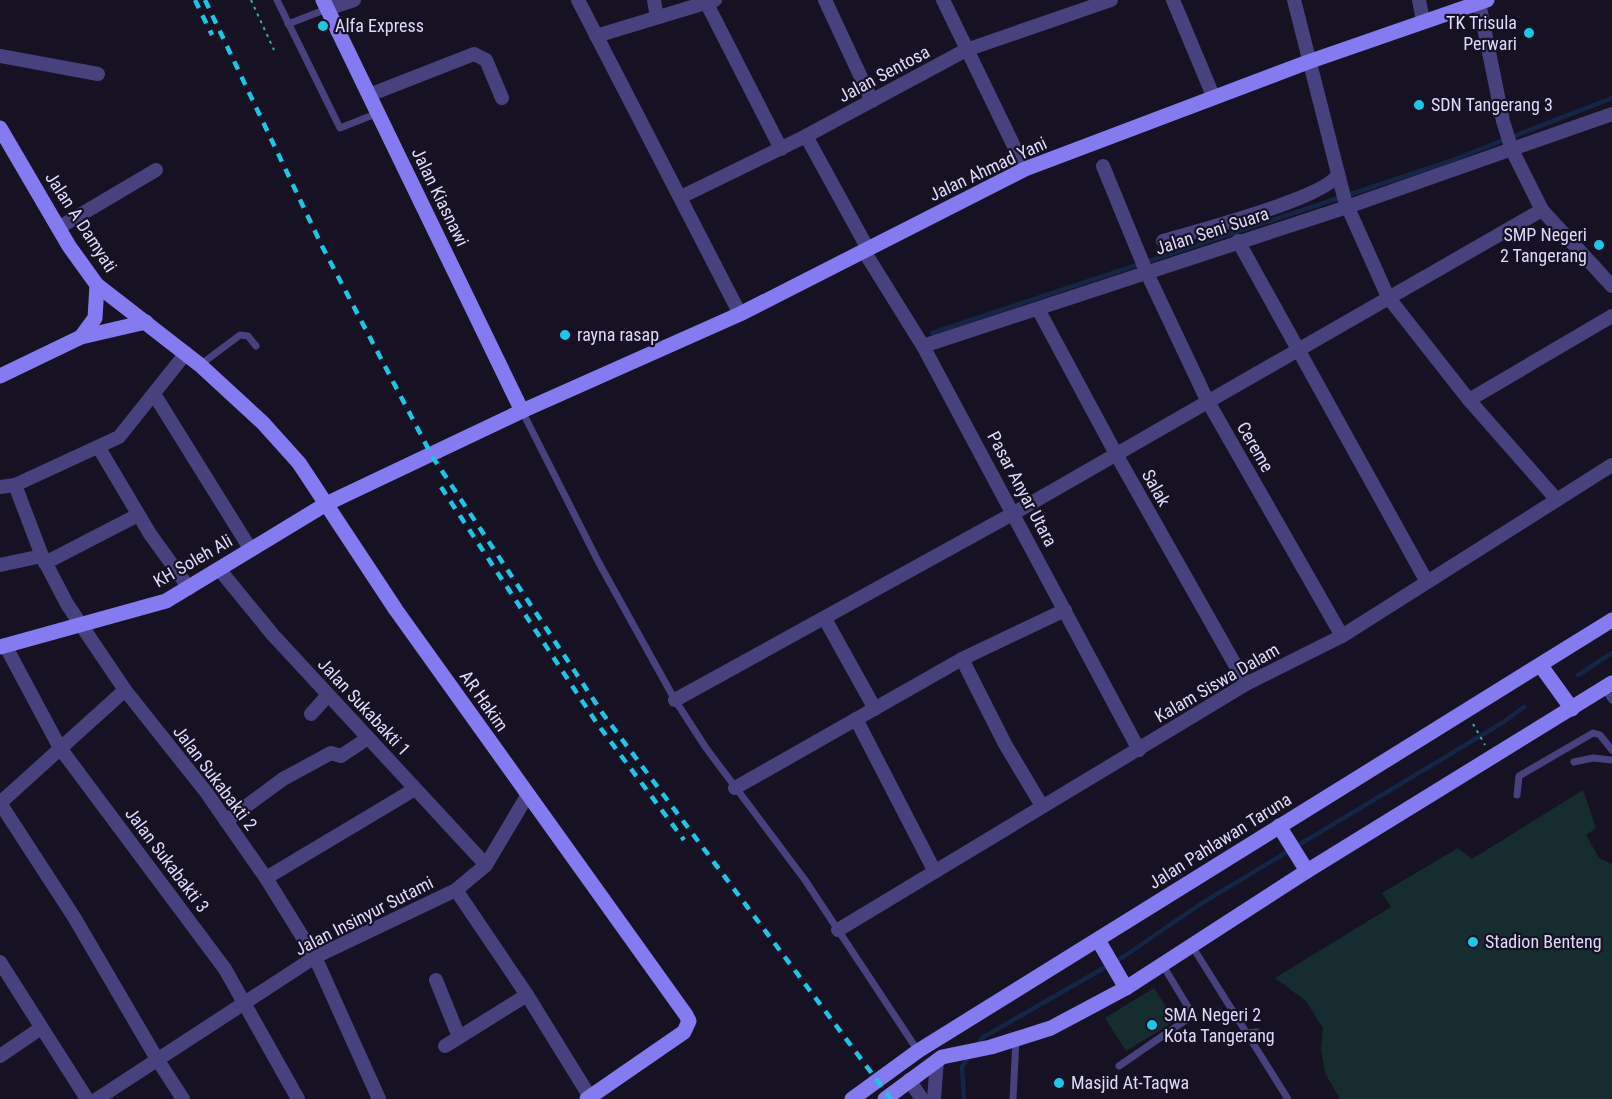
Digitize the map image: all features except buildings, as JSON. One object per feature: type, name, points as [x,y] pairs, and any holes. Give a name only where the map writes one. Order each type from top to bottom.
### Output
[{"type":"street","points":[[325,5],[354,0]]},
{"type":"street","points":[[578,0],[740,314]]},
{"type":"street","points":[[654,0],[657,17]]},
{"type":"street","points":[[825,0],[872,101]]},
{"type":"street","points":[[943,0],[1025,169]]},
{"type":"street","name":"Jalan Sentosa","points":[[681,197],[781,149],[966,50],[1111,0]]},
{"type":"street","points":[[1173,0],[1214,98]]},
{"type":"street","points":[[1294,0],[1346,204],[1388,297],[1469,400],[1557,500]]},
{"type":"street","points":[[1419,0],[1423,21]]},
{"type":"street","points":[[596,36],[711,1],[781,149]]},
{"type":"street","points":[[1483,1],[1504,124],[1512,147],[1542,210],[1610,282]]},
{"type":"street","name":"Jalan Ahmad Yani","points":[[522,411],[740,314],[1025,169],[1308,62],[1483,1]]},
{"type":"street","name":"Jalan Kiasnawi","points":[[325,5],[522,411]]},
{"type":"street","points":[[369,95],[474,54],[486,60],[502,98]]},
{"type":"street","points":[[0,56],[98,74]]},
{"type":"street","name":"Jalan Seni Suara","points":[[923,346],[1038,309],[1143,265],[1238,241],[1612,114]]},
{"type":"street","name":"Jalan A Damyati","points":[[0,128],[58,228],[97,285],[146,322]]},
{"type":"street","name":"Pasar Anyar Utara","points":[[806,136],[866,250],[923,346],[1014,513],[1139,750]]},
{"type":"street","name":"Cereme","points":[[1103,166],[1143,265],[1207,400],[1342,636]]},
{"type":"street","points":[[58,228],[156,170]]},
{"type":"street","points":[[1162,241],[1306,196],[1330,184],[1338,176]]},
{"type":"street","points":[[675,700],[1014,513],[1207,400],[1542,210]]},
{"type":"street","points":[[1238,241],[1427,582]]},
{"type":"street","points":[[81,336],[95,318],[97,285]]},
{"type":"street","name":"Salak","points":[[1038,309],[1116,454],[1246,684]]},
{"type":"street","points":[[1469,400],[1612,316]]},
{"type":"street","points":[[0,376],[81,336],[146,322]]},
{"type":"street","name":"AR Hakim","points":[[146,322],[200,365],[282,442],[396,610],[688,1021],[688,1027],[679,1036],[588,1098]]},
{"type":"street","points":[[0,487],[15,484],[99,448],[123,433],[186,353]]},
{"type":"street","points":[[154,394],[250,550]]},
{"type":"street","name":"KH Soleh Ali","points":[[2,646],[149,607],[189,588],[326,504],[522,411]]},
{"type":"street","points":[[99,448],[138,515],[189,588]]},
{"type":"street","name":"Kalam Siswa Dalam","points":[[838,930],[934,870],[1139,750],[1246,684],[1342,636],[1612,465]]},
{"type":"street","name":"Jalan Sukabakti 2","points":[[15,484],[43,560],[67,604],[125,690],[226,821],[266,878],[315,957],[379,1099]]},
{"type":"street","points":[[0,565],[43,560],[138,515]]},
{"type":"street","name":"Jalan Sukabakti 1","points":[[219,569],[273,635],[486,866]]},
{"type":"street","points":[[735,788],[962,659],[1065,610]]},
{"type":"street","points":[[825,619],[875,709]]},
{"type":"street","name":"Jalan Pahlawan Taruna","points":[[852,1099],[918,1051],[1282,831],[1612,620]]},
{"type":"street","name":"Jalan Sukabakti 3","points":[[2,646],[60,748],[213,951],[298,1099]]},
{"type":"street","points":[[962,659],[1005,744],[1042,806]]},
{"type":"street","points":[[1541,666],[1572,709]]},
{"type":"street","points":[[125,690],[0,803],[74,917],[156,1059],[183,1099]]},
{"type":"street","points":[[885,1099],[942,1058],[991,1047],[1065,1022],[1124,984],[1192,946],[1303,867],[1572,709],[1609,691]]},
{"type":"street","points":[[311,714],[328,695]]},
{"type":"street","points":[[856,719],[934,870]]},
{"type":"street","points":[[226,821],[283,779],[331,753],[341,756],[368,738]]},
{"type":"street","points":[[266,878],[415,789]]},
{"type":"street","name":"Jalan Insinyur Sutami","points":[[98,1099],[315,957],[456,890],[486,866],[527,796]]},
{"type":"street","points":[[1282,831],[1303,867]]},
{"type":"street","points":[[456,890],[527,995],[588,1098]]},
{"type":"street","points":[[1100,943],[1124,984]]},
{"type":"street","points":[[0,962],[87,1099]]},
{"type":"street","points":[[436,980],[459,1037]]},
{"type":"street","points":[[445,1046],[527,995]]},
{"type":"street","points":[[0,1056],[41,1028]]},
{"type":"street","points":[[934,1099],[942,1058]]},
{"type":"street","points":[[909,1080],[922,1099]]},
{"type":"lane","points":[[277,0],[340,128],[378,113]]},
{"type":"lane","points":[[288,24],[325,5]]},
{"type":"lane","points":[[200,365],[240,335],[248,336],[256,346]]},
{"type":"lane","points":[[522,411],[599,563],[675,700],[735,788],[805,880],[918,1051]]},
{"type":"lane","points":[[1517,795],[1519,776],[1593,733],[1600,735],[1612,750]]},
{"type":"lane","points":[[1574,762],[1593,758],[1612,760]]},
{"type":"lane","points":[[1192,946],[1288,1099]]},
{"type":"lane","points":[[1119,1066],[1193,1015],[1162,964]]},
{"type":"lane","points":[[1247,1033],[1257,1032]]},
{"type":"lane","points":[[1013,1099],[1016,1039]]},
{"type":"lane","points":[[1266,1064],[1271,1055]]},
{"type":"path","points":[[250,0],[274,50]]},
{"type":"path","points":[[1472,723],[1484,742]]},
{"type":"green space","name":"Stadion Benteng","points":[[1583,790],[1596,828],[1586,835],[1599,858],[1612,864],[1612,1099],[1340,1099],[1325,1073],[1321,1049],[1323,1028],[1306,1001],[1275,978],[1391,907],[1382,893],[1458,848],[1472,859]]},
{"type":"green space","points":[[1154,988],[1175,1021],[1126,1051],[1105,1018]]},
{"type":"waterway","points":[[932,333],[1450,161],[1612,98]]},
{"type":"waterway","points":[[1578,675],[1612,653]]},
{"type":"waterway","points":[[977,1046],[982,1038],[1123,957],[1202,903],[1502,723],[1524,707]]},
{"type":"waterway","points":[[964,1099],[962,1067],[970,1055]]},
{"type":"railway","points":[[195,0],[212,35]]},
{"type":"railway","points":[[205,0],[322,246],[432,456],[603,714],[891,1099]]},
{"type":"railway","points":[[441,487],[596,722],[684,840]]},
{"type":"place","name":"Alfa Express","points":[[323,26]]},
{"type":"place","name":"TK Trisula Perwari","points":[[1529,33]]},
{"type":"place","name":"SDN Tangerang 3","points":[[1419,105]]},
{"type":"place","name":"SMP Negeri 2 Tangerang","points":[[1599,245]]},
{"type":"place","name":"rayna rasap","points":[[565,335]]},
{"type":"place","name":"Stadion Benteng","points":[[1473,942]]},
{"type":"place","name":"SMA Negeri 2 Kota Tangerang","points":[[1152,1025]]},
{"type":"place","name":"Masjid At-Taqwa","points":[[1059,1083]]}]
